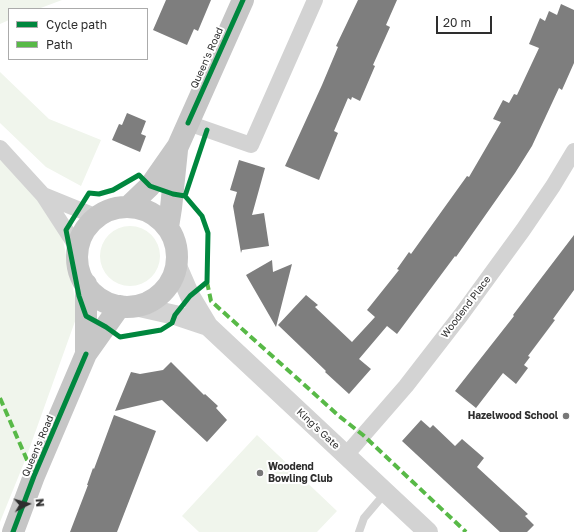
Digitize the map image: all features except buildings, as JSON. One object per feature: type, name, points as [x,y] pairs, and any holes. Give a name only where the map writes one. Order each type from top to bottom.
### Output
[{"type":"main road","name":"Queen's Road","points":[[129,206],[150,186],[178,146],[197,127],[243,0]]},
{"type":"main road","name":"Queen's Road","points":[[168,227],[178,146]]},
{"type":"main road","points":[[129,206],[144,209],[157,216],[168,227],[174,239],[177,252],[177,266],[172,280],[162,293],[149,302],[128,306],[107,302],[95,294],[86,284],[80,273],[78,249],[81,237],[88,226],[97,217],[112,209],[129,206]]},
{"type":"main road","points":[[86,284],[86,354]]},
{"type":"main road","points":[[86,354],[128,306]]},
{"type":"main road","name":"Queen's Road","points":[[14,532],[34,476],[86,354]]},
{"type":"street","points":[[197,127],[251,145],[315,0]]},
{"type":"street","points":[[0,148],[43,195],[78,249]]},
{"type":"street","name":"Woodend Place","points":[[346,455],[406,386],[461,315],[528,224],[574,151]]},
{"type":"street","points":[[43,195],[97,217]]},
{"type":"street","name":"King's Gate","points":[[177,266],[190,296],[208,326],[428,532]]},
{"type":"street","name":"King's Gate","points":[[128,306],[175,315],[208,326]]},
{"type":"lane","points":[[359,532],[364,518],[386,492]]},
{"type":"shaded area","points":[[0,0],[62,0],[41,8],[8,8],[8,20],[0,24]]},
{"type":"shaded area","points":[[0,72],[49,119],[101,140],[81,186],[46,167],[0,123]]},
{"type":"shaded area","points":[[0,159],[58,216],[78,313],[26,458],[0,522]]},
{"type":"shaded area","points":[[124,226],[136,226],[147,231],[155,239],[160,250],[158,268],[147,281],[136,286],[124,286],[113,281],[105,273],[100,262],[100,250],[105,239],[113,231]]},
{"type":"shaded area","name":"Woodend Bowling Club","points":[[257,435],[337,511],[317,532],[199,532],[182,516]]},
{"type":"marked path","points":[[207,282],[211,301],[339,416],[363,435],[466,532]]},
{"type":"marked path","points":[[0,398],[34,476]]},
{"type":"cycle path","points":[[188,123],[243,0]]},
{"type":"cycle path","points":[[185,196],[173,194],[150,186],[139,175],[113,190],[99,194],[89,193],[66,230],[79,296],[86,316],[120,337],[161,330],[172,323],[175,315],[190,296],[207,282],[208,233],[202,216],[185,196],[207,130]]},
{"type":"cycle path","points":[[13,532],[34,476],[86,354]]},
{"type":"place","name":"Hazelwood School","points":[[566,416]]},
{"type":"place","name":"Woodend Bowling Club","points":[[260,473]]}]
